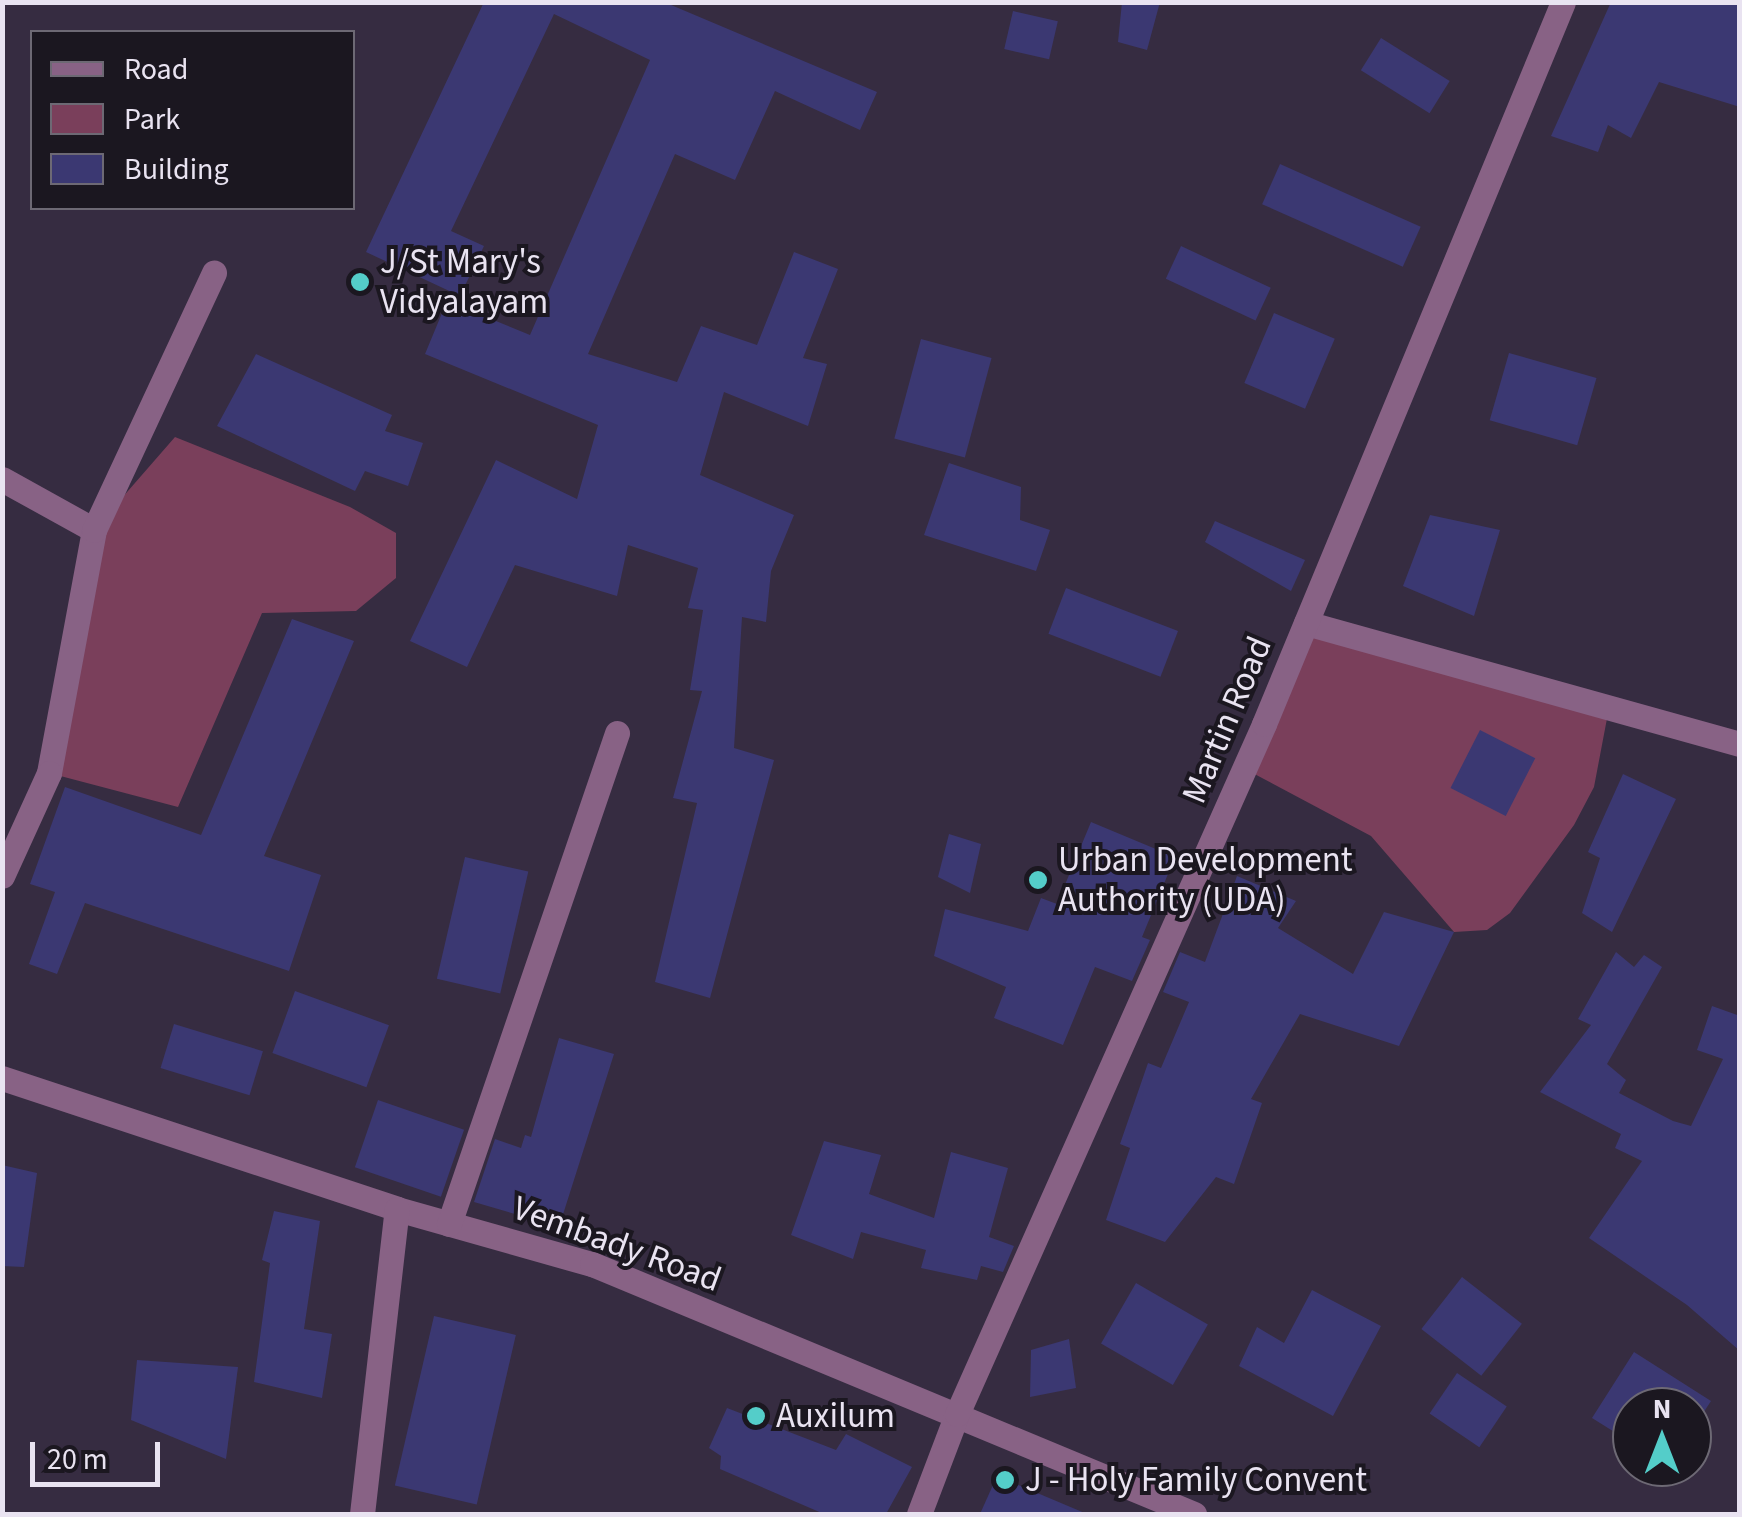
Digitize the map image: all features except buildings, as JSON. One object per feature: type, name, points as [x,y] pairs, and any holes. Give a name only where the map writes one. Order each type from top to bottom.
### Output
[{"type":"street","name":"Martin Road","points":[[920,1514],[957,1414],[1306,623],[1563,2]]},
{"type":"street","points":[[2,876],[49,773],[94,530],[214,272]]},
{"type":"street","points":[[2,479],[94,530]]},
{"type":"street","points":[[1306,623],[1740,744]]},
{"type":"street","points":[[449,1224],[617,733]]},
{"type":"street","name":"Vembady Road","points":[[2,1078],[396,1209],[592,1264],[1194,1514]]},
{"type":"street","points":[[362,1514],[396,1209]]},
{"type":"green space","points":[[175,437],[350,507],[396,533],[396,578],[356,611],[262,613],[178,807],[49,773],[94,530]]},
{"type":"green space","points":[[1306,623],[1609,708],[1594,787],[1574,825],[1510,913],[1487,930],[1454,932],[1371,836],[1245,769]]},
{"type":"place","name":"J/St Mary's Vidyalayam","points":[[360,282]]},
{"type":"place","name":"Urban Development Authority (UDA)","points":[[1038,880]]},
{"type":"place","name":"Auxilum","points":[[756,1416]]},
{"type":"place","name":"J - Holy Family Convent","points":[[1005,1480]]}]
